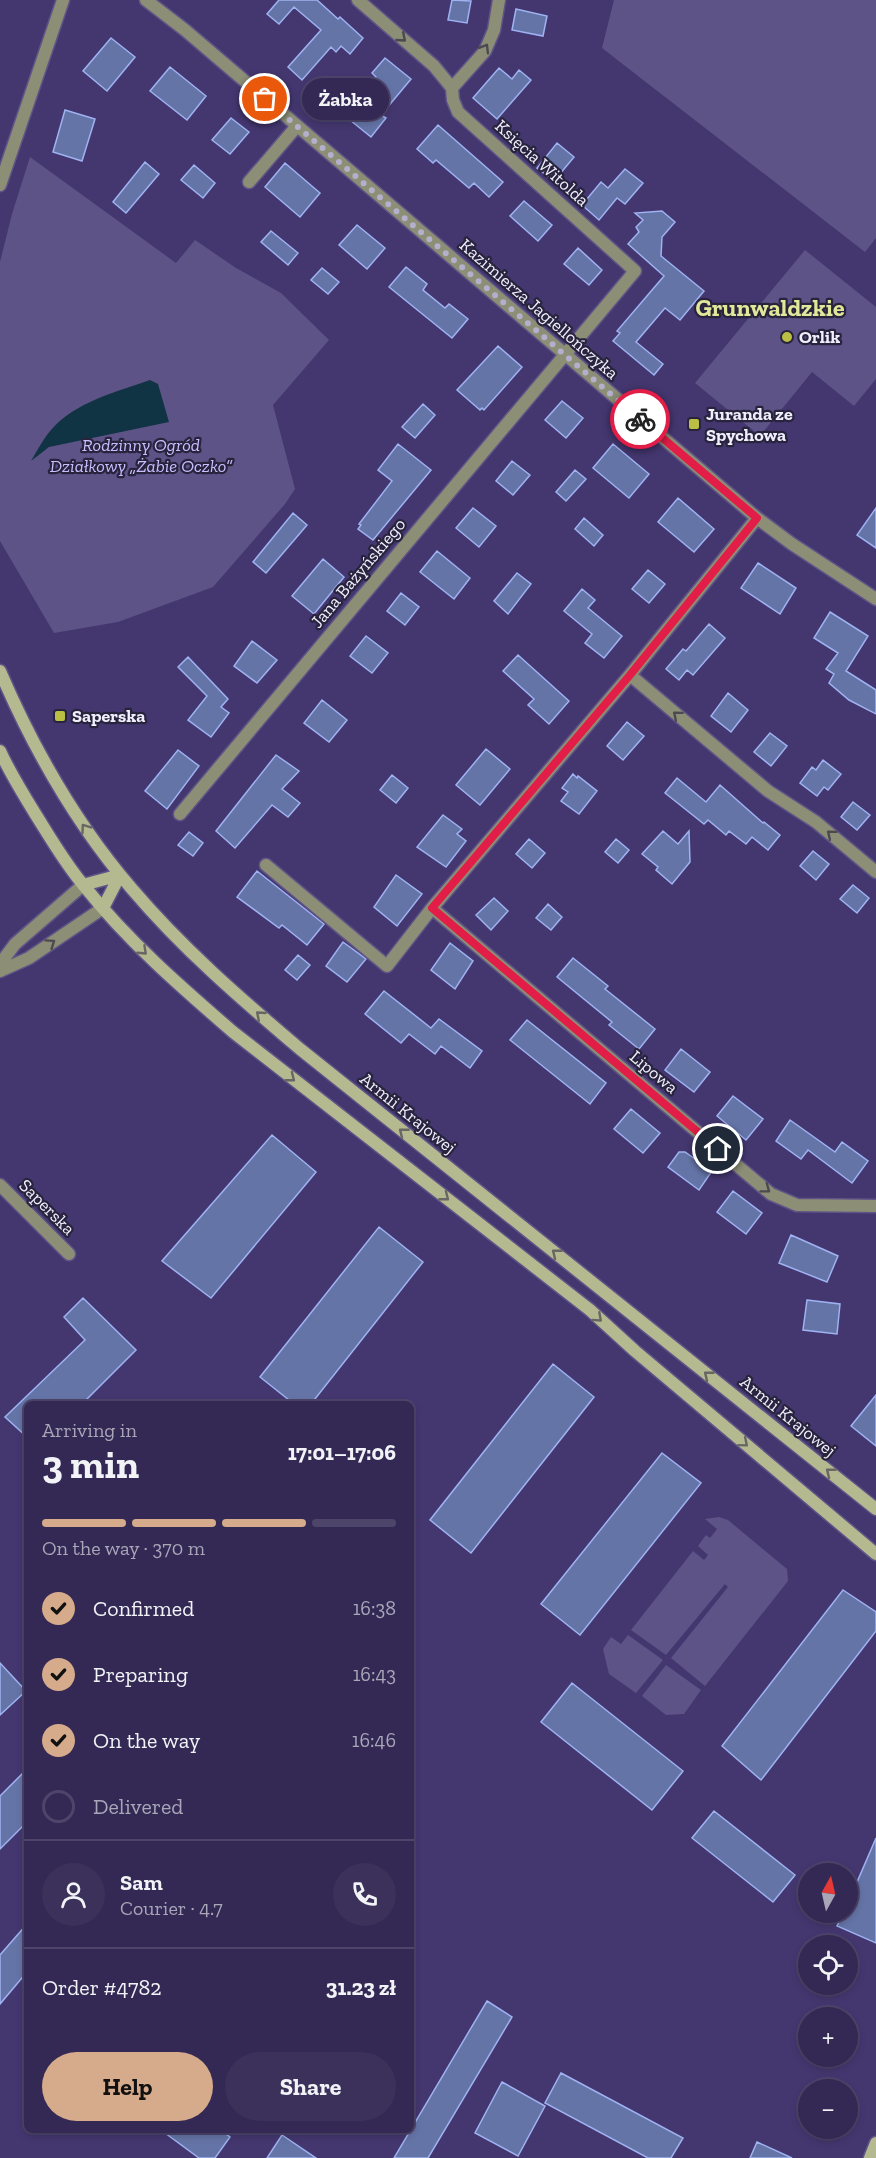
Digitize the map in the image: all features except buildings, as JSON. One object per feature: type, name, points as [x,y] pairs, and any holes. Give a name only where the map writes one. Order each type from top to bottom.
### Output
[{"type":"main road","name":"Armii Krajowej","points":[[0,672],[51,776],[86,830],[120,875],[171,932],[240,998],[300,1049],[876,1509]]},
{"type":"main road","points":[[0,751],[55,846],[83,885],[138,946],[232,1032],[590,1310],[635,1351],[876,1554]]},
{"type":"main road","points":[[83,885],[120,875]]},
{"type":"main road","points":[[103,908],[120,875]]},
{"type":"main road","points":[[870,2158],[876,2143]]},
{"type":"street","points":[[0,185],[63,0]]},
{"type":"street","name":"Kazimierza Jagiellończyka","points":[[146,0],[185,30],[757,518],[876,599]]},
{"type":"street","name":"Księcia Witolda","points":[[358,0],[434,66],[452,88],[453,100],[458,112],[635,271],[564,355]]},
{"type":"street","points":[[452,88],[485,51],[494,30],[499,0]]},
{"type":"street","points":[[249,182],[297,126]]},
{"type":"street","name":"Jana Bażyńskiego","points":[[180,814],[564,355]]},
{"type":"street","points":[[266,865],[387,966],[432,908],[630,675],[757,518]]},
{"type":"street","points":[[630,675],[768,791],[816,822],[876,872]]},
{"type":"street","points":[[0,964],[15,944],[83,885]]},
{"type":"street","points":[[0,971],[29,958],[103,908]]},
{"type":"street","name":"Lipowa","points":[[432,908],[771,1194],[797,1204],[876,1206]]},
{"type":"street","name":"Saperska","points":[[0,1185],[69,1254]]},
{"type":"green space","points":[[614,0],[876,0],[876,238],[865,252],[602,48]]},
{"type":"green space","name":"Rodzinny Ogród Działkowy „Żabie Oczko”","points":[[30,157],[176,263],[195,240],[236,268],[281,293],[329,340],[273,405],[295,489],[285,504],[213,587],[118,622],[54,633],[0,541],[0,262]]},
{"type":"green space","name":"Orlik","points":[[805,250],[876,307],[876,379],[854,406],[812,372],[760,436],[695,383]]},
{"type":"green space","points":[[719,1517],[728,1520],[787,1569],[788,1581],[705,1686],[671,1658],[728,1587],[725,1584],[666,1655],[631,1630],[693,1551],[704,1560],[708,1555],[698,1546],[706,1535],[710,1538],[717,1529],[705,1519]]},
{"type":"green space","points":[[628,1635],[663,1660],[636,1693],[609,1674],[603,1649],[611,1637],[621,1644]]},
{"type":"green space","points":[[666,1665],[701,1690],[684,1714],[666,1715],[642,1696]]},
{"type":"water","points":[[150,380],[158,384],[169,422],[49,447],[31,461],[51,430],[72,412],[97,399]]},
{"type":"way so far","points":[[265,99],[640,419]]},
{"type":"place","name":"Żabka","points":[[265,99]]},
{"type":"place","name":"Orlik","points":[[787,337]]},
{"type":"place","name":"Juranda ze Spychowa","points":[[694,424]]},
{"type":"place","name":"Saperska","points":[[60,716]]},
{"type":"district","name":"Grunwaldzkie","points":[[770,307]]},
{"type":"route","points":[[640,419],[757,518],[630,675],[432,908],[718,1149]]}]
